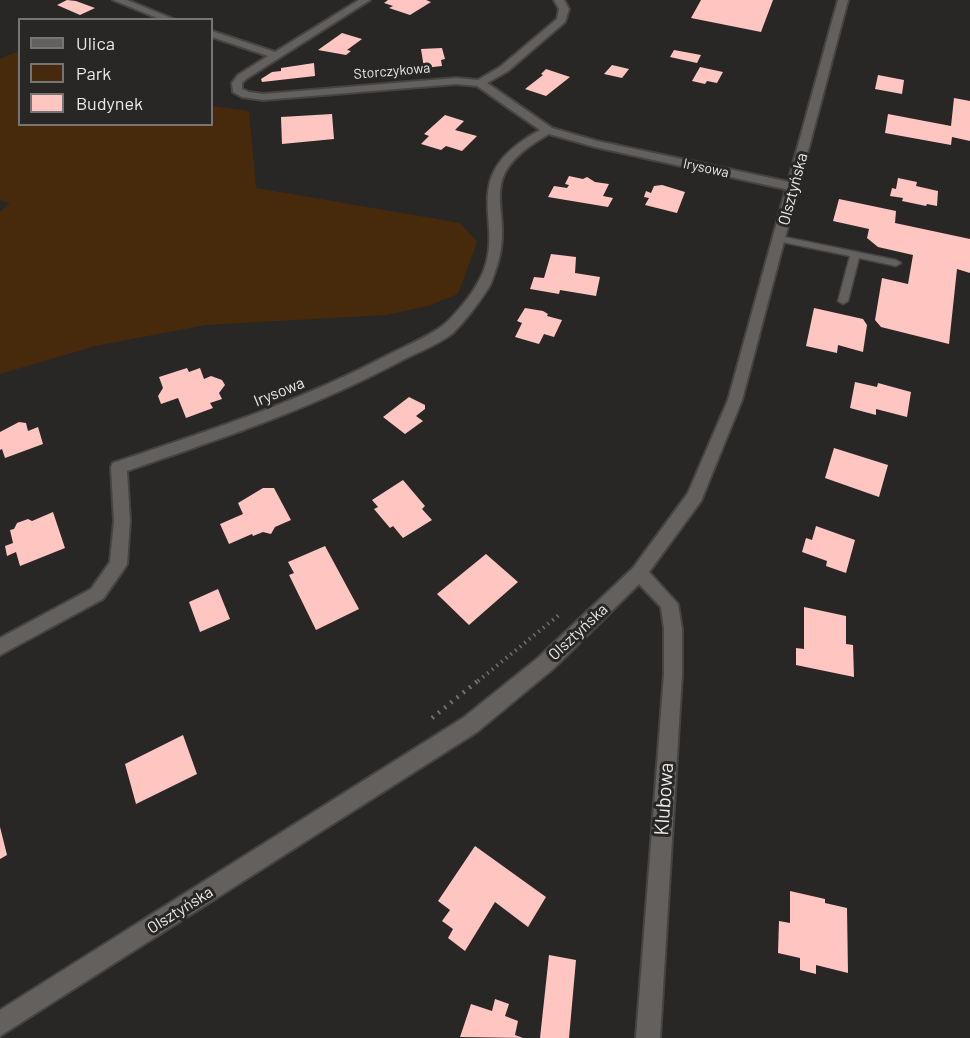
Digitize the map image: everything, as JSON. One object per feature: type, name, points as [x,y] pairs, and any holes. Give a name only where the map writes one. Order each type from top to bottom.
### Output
[{"type":"street","points":[[118,0],[167,18]]},
{"type":"street","points":[[213,34],[275,55],[365,0]]},
{"type":"street","points":[[480,83],[504,69],[562,20],[564,9],[558,0]]},
{"type":"street","name":"Olsztyńska","points":[[0,1024],[470,725],[546,663],[639,573],[695,496],[735,399],[843,0]]},
{"type":"street","name":"Storczykowa","points":[[275,55],[242,77],[237,83],[237,90],[246,95],[263,97],[456,81],[480,83]]},
{"type":"street","name":"Irysowa","points":[[480,83],[548,130],[595,144],[794,187]]},
{"type":"street","name":"Irysowa","points":[[0,647],[97,594],[118,564],[122,521],[119,467],[270,416],[341,386],[447,330],[483,287],[495,254],[493,200],[495,180],[505,161],[528,141],[548,130]]},
{"type":"street","name":"Klubowa","points":[[639,573],[669,604],[673,628],[673,674],[648,1038]]},
{"type":"lane","points":[[780,239],[896,263]]},
{"type":"lane","points":[[843,301],[855,255]]},
{"type":"green space","points":[[18,51],[18,126],[213,126],[213,106],[249,111],[256,188],[460,223],[477,242],[458,294],[428,306],[386,315],[206,325],[95,346],[0,374],[0,212],[10,203],[0,200],[0,59]]},
{"type":"building","points":[[67,0],[95,8],[80,15],[57,5]]},
{"type":"building","points":[[388,0],[431,2],[410,15],[389,8],[393,6],[384,3]]},
{"type":"building","points":[[701,0],[773,0],[761,32],[691,18]]},
{"type":"building","points":[[342,33],[362,39],[347,50],[351,51],[346,55],[318,50]]},
{"type":"building","points":[[442,48],[445,59],[441,60],[442,66],[424,68],[421,49]]},
{"type":"building","points":[[674,50],[701,55],[697,63],[670,57]]},
{"type":"building","points":[[314,63],[315,76],[262,82],[261,79],[272,72],[281,71],[281,68]]},
{"type":"building","points":[[612,65],[629,69],[622,78],[604,74]]},
{"type":"building","points":[[700,67],[723,72],[717,83],[707,81],[705,84],[692,81]]},
{"type":"building","points":[[546,69],[570,77],[546,96],[525,89],[543,75],[541,74]]},
{"type":"building","points":[[878,75],[904,80],[902,94],[875,89]]},
{"type":"building","points":[[954,98],[970,101],[970,141],[952,137],[951,145],[885,133],[888,114],[951,126]]},
{"type":"building","points":[[332,114],[334,139],[282,144],[281,117]]},
{"type":"building","points":[[445,115],[464,121],[455,130],[477,136],[462,151],[446,146],[441,150],[421,144],[429,136],[424,134]]},
{"type":"building","points":[[569,176],[583,179],[587,177],[595,182],[609,184],[603,196],[613,198],[608,207],[548,197],[554,186],[567,188],[569,185],[565,184]]},
{"type":"building","points":[[898,178],[917,182],[916,186],[938,191],[937,206],[902,201],[903,198],[890,196],[892,188],[896,189]]},
{"type":"building","points":[[662,185],[685,192],[677,213],[645,205],[649,198],[644,197],[646,191],[651,193],[654,186]]},
{"type":"building","points":[[839,199],[896,211],[895,223],[970,239],[970,273],[957,269],[949,344],[881,327],[875,320],[882,278],[908,284],[913,255],[878,247],[867,238],[869,229],[833,221]]},
{"type":"building","points":[[551,254],[576,257],[575,273],[600,277],[596,296],[560,290],[559,294],[530,289],[534,277],[544,278]]},
{"type":"building","points":[[525,308],[543,311],[548,314],[547,316],[562,320],[554,337],[544,334],[539,344],[515,337],[522,323],[517,321]]},
{"type":"building","points":[[814,308],[863,319],[867,325],[863,352],[838,345],[837,353],[806,346]]},
{"type":"building","points":[[187,368],[189,372],[200,368],[204,379],[211,376],[222,380],[225,385],[219,393],[222,399],[210,403],[213,408],[186,418],[178,398],[161,404],[158,396],[163,388],[159,377]]},
{"type":"building","points":[[855,382],[877,387],[878,383],[911,392],[907,417],[876,409],[876,415],[850,408]]},
{"type":"building","points":[[409,397],[425,405],[425,409],[416,416],[423,421],[405,434],[383,417]]},
{"type":"building","points":[[19,422],[26,423],[28,431],[38,427],[43,444],[5,458],[2,449],[0,450],[0,432]]},
{"type":"building","points":[[834,448],[888,465],[879,497],[825,478]]},
{"type":"building","points":[[403,480],[425,506],[422,509],[432,520],[403,538],[393,526],[390,528],[374,509],[378,507],[372,500]]},
{"type":"building","points":[[263,488],[274,488],[291,520],[275,527],[271,534],[263,532],[253,536],[252,534],[229,544],[220,524],[243,514],[238,503]]},
{"type":"building","points":[[53,512],[65,548],[20,566],[16,552],[7,556],[5,546],[13,543],[10,530],[14,529],[17,523],[28,519],[32,521]]},
{"type":"building","points":[[816,526],[855,540],[846,573],[826,566],[827,561],[802,552],[806,538],[812,540]]},
{"type":"building","points":[[325,546],[359,609],[316,630],[289,575],[294,573],[288,562]]},
{"type":"building","points":[[486,554],[518,582],[469,625],[437,594]]},
{"type":"building","points":[[218,589],[230,619],[200,632],[189,602]]},
{"type":"building","points":[[804,607],[846,616],[846,644],[853,645],[854,677],[796,665],[796,648],[804,649]]},
{"type":"building","points":[[183,735],[197,774],[136,804],[125,764]]},
{"type":"building","points":[[0,827],[7,855],[0,859]]},
{"type":"building","points":[[475,846],[546,897],[528,927],[495,902],[465,951],[448,938],[453,929],[442,921],[450,910],[438,901]]},
{"type":"building","points":[[790,891],[825,899],[825,903],[847,908],[848,973],[816,965],[816,974],[800,970],[800,958],[778,953],[779,921],[790,923]]},
{"type":"building","points":[[549,955],[576,960],[569,1038],[540,1038]]},
{"type":"building","points":[[495,999],[509,1004],[505,1016],[518,1021],[515,1035],[523,1038],[460,1037],[471,1004],[492,1011]]}]
